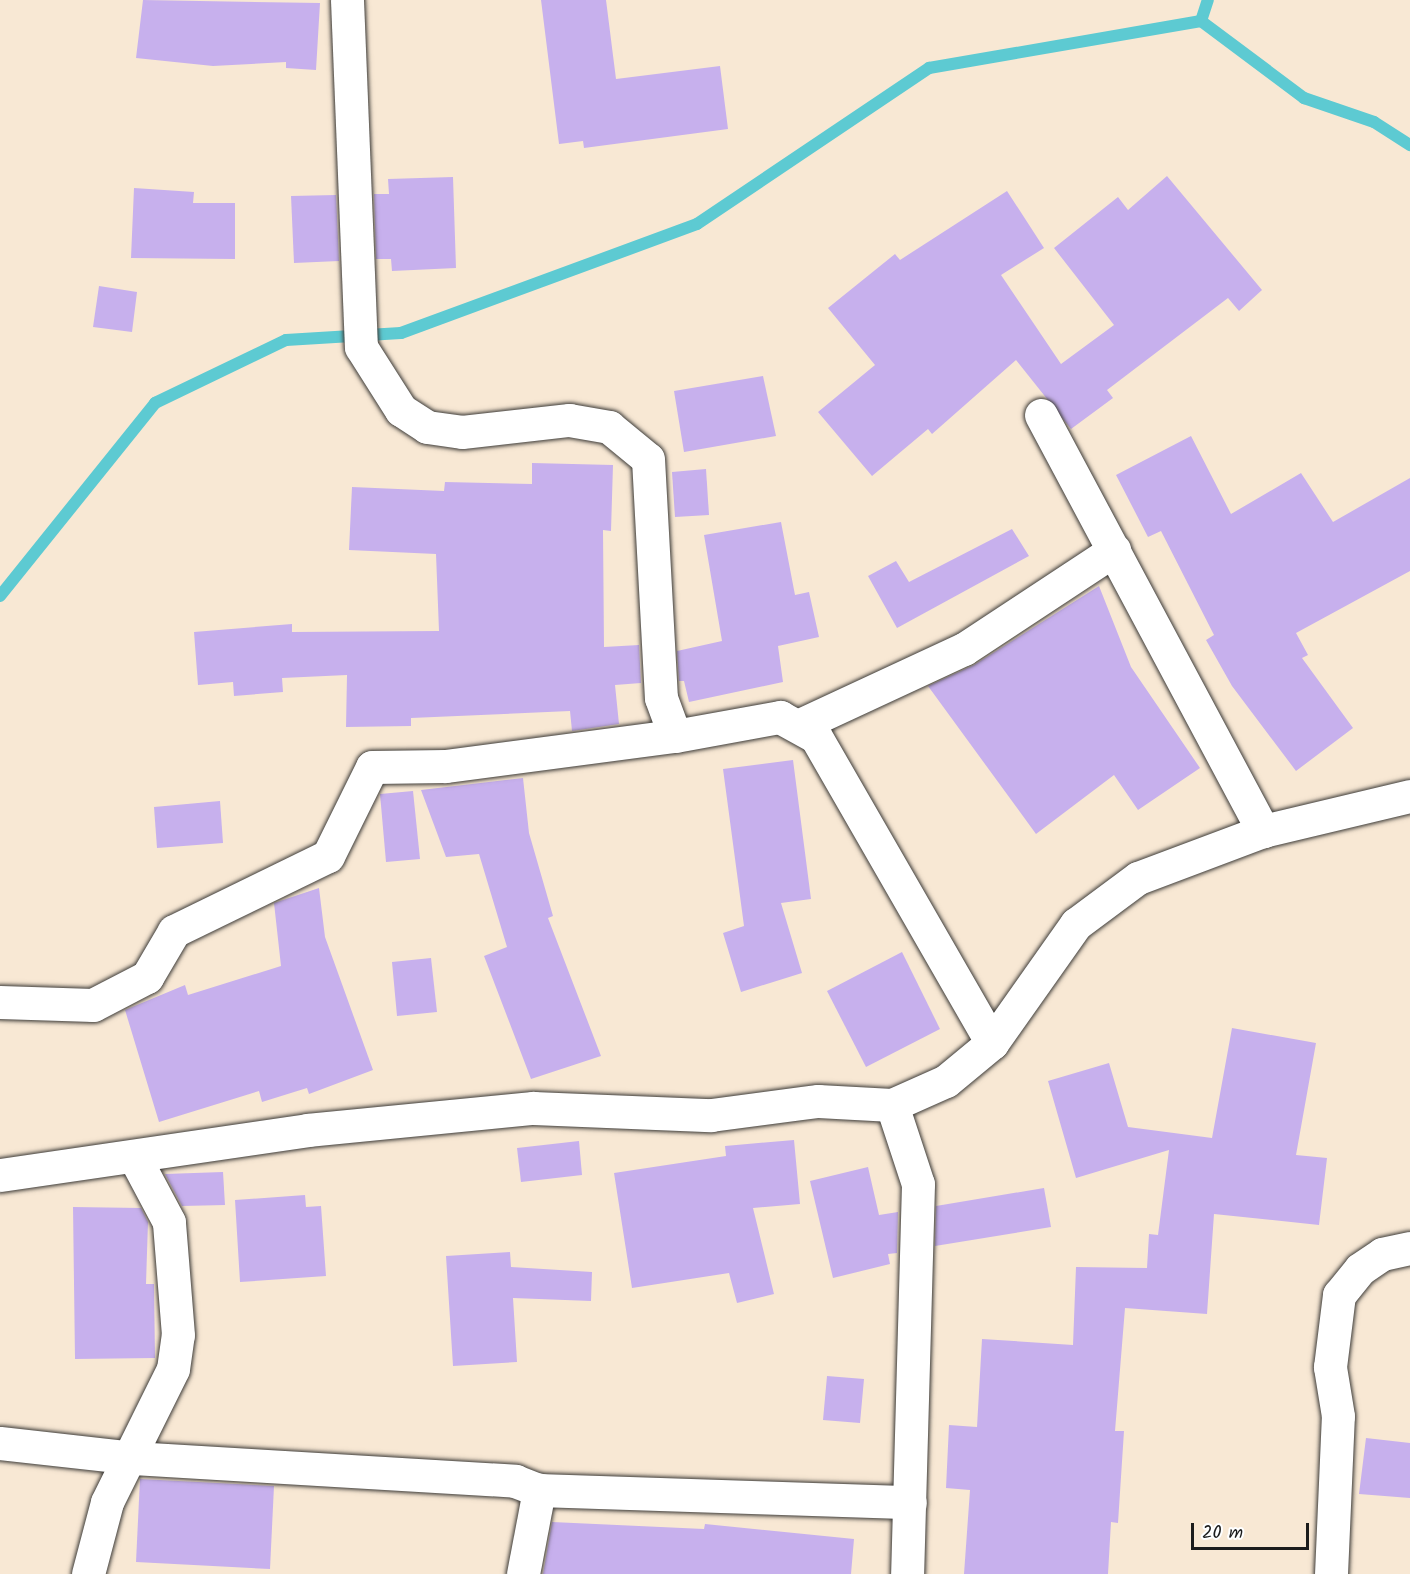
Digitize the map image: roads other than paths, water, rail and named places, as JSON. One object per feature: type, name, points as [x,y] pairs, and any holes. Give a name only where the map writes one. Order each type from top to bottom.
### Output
[{"type":"street","points":[[347,0],[360,335],[401,410],[427,427],[462,432],[569,420],[609,427],[648,459],[660,698],[675,736]]},
{"type":"street","points":[[1041,415],[1263,831]]},
{"type":"street","points":[[800,725],[964,649],[1114,550]]},
{"type":"street","points":[[0,1002],[93,1005],[147,977],[174,931],[328,856],[372,766],[446,766],[675,736],[780,717],[800,725],[816,737],[992,1043]]},
{"type":"street","points":[[0,1175],[135,1158],[307,1130],[533,1108],[711,1115],[818,1101],[892,1105],[946,1081],[992,1043],[1076,924],[1137,878],[1263,831],[1410,796]]},
{"type":"street","points":[[892,1105],[918,1184],[906,1574]]},
{"type":"street","points":[[88,1574],[107,1502],[133,1458],[172,1369],[177,1335],[170,1222],[135,1158]]},
{"type":"street","points":[[1331,1574],[1338,1416],[1330,1367],[1339,1295],[1374,1259],[1410,1248]]},
{"type":"street","points":[[0,1443],[133,1458],[515,1481],[539,1490],[910,1502]]},
{"type":"street","points":[[523,1574],[539,1490]]},
{"type":"waterway","points":[[1201,21],[1208,0]]},
{"type":"waterway","points":[[0,596],[155,403],[286,340],[401,333],[697,224],[929,68],[1201,21],[1304,98],[1374,122],[1410,145]]}]
